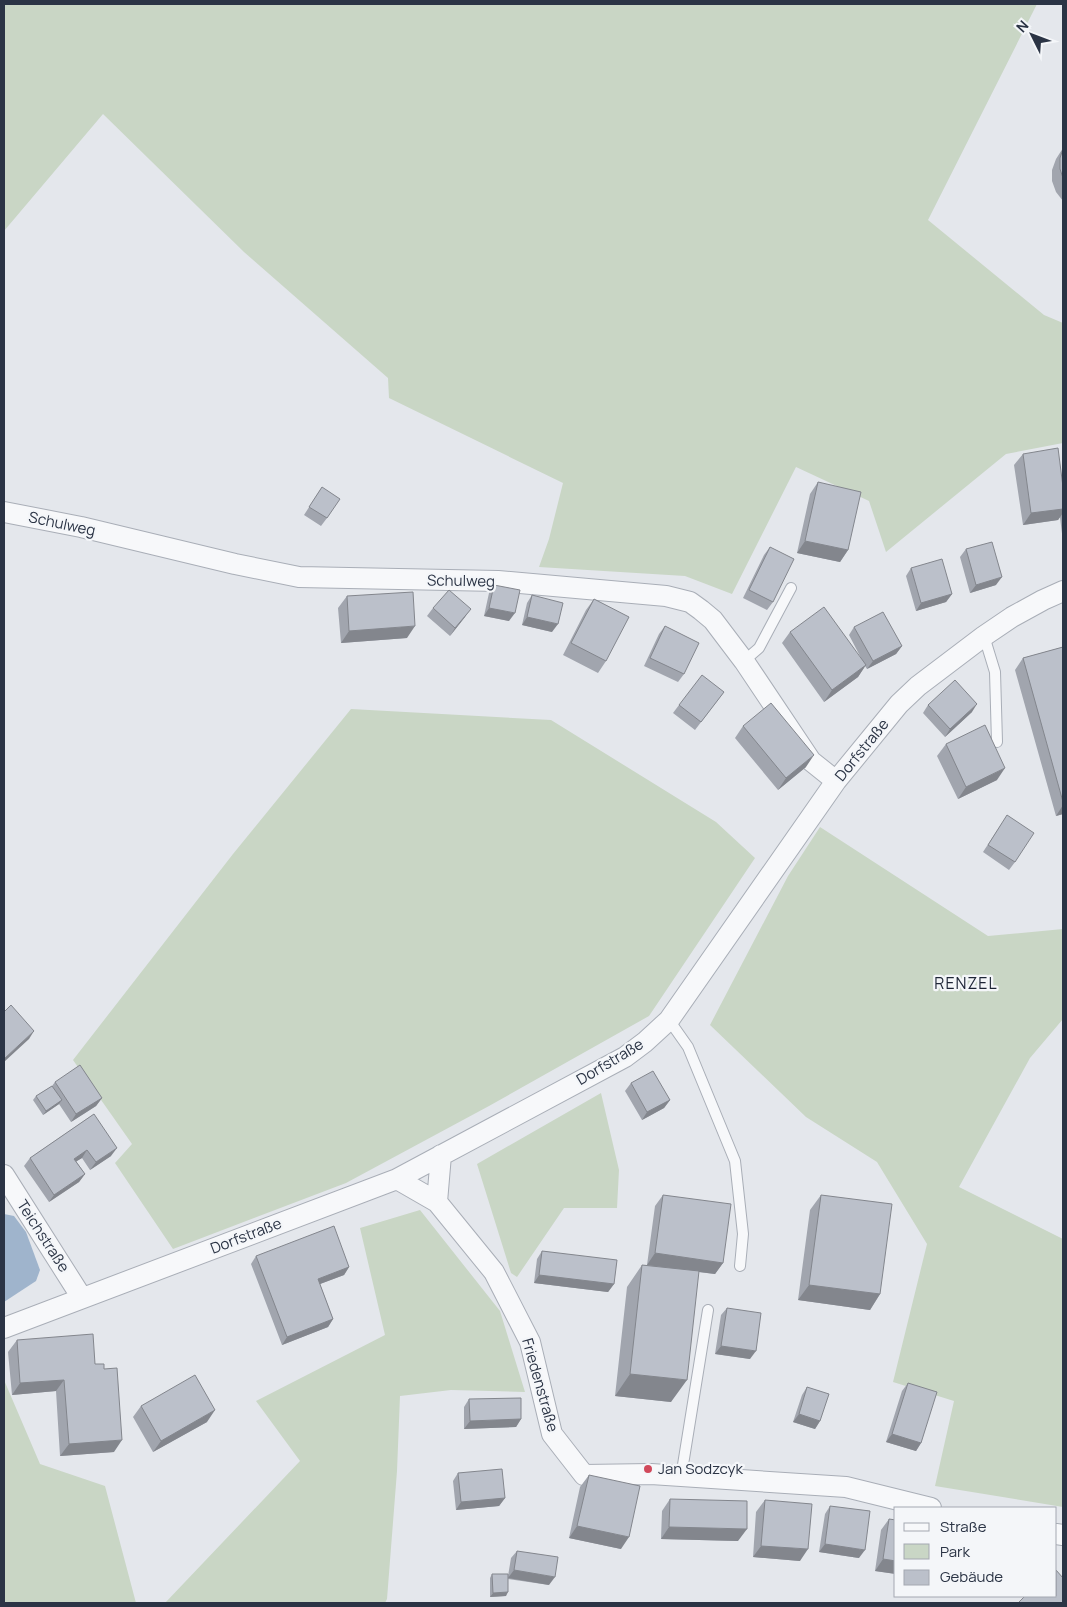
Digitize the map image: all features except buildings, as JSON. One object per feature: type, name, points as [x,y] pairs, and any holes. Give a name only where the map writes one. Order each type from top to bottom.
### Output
[{"type":"street","name":"Schulweg","points":[[4,512],[299,577],[498,581],[666,596],[690,602],[713,620],[744,661],[811,761],[836,782]]},
{"type":"street","name":"Dorfstraße","points":[[4,1328],[397,1178],[625,1057],[669,1020],[836,782],[899,704],[918,686],[984,636],[1012,617],[1063,591]]},
{"type":"street","points":[[437,1202],[441,1155]]},
{"type":"street","name":"Teichstraße","points":[[4,1175],[82,1298]]},
{"type":"street","name":"Friedenstraße","points":[[397,1178],[437,1202],[494,1272],[530,1342],[552,1434],[584,1474],[651,1474],[846,1487],[927,1507]]},
{"type":"lane","points":[[744,661],[759,648],[791,588]]},
{"type":"lane","points":[[984,636],[992,656],[996,677],[996,742]]},
{"type":"lane","points":[[669,1020],[688,1047],[736,1161],[743,1234],[740,1266]]},
{"type":"lane","points":[[681,1477],[708,1310]]},
{"type":"green space","points":[[4,4],[1037,4],[928,220],[1044,315],[1063,323],[1063,443],[1006,454],[886,552],[869,501],[796,467],[732,594],[685,576],[539,567],[549,539],[563,483],[389,398],[388,378],[244,252],[103,114],[4,231]]},
{"type":"green space","points":[[351,709],[551,720],[716,822],[755,858],[649,1016],[489,1106],[346,1183],[173,1249],[115,1163],[132,1144],[73,1060],[233,854]]},
{"type":"green space","points":[[820,827],[988,936],[1063,929],[1063,1019],[1030,1058],[959,1187],[1063,1239],[1063,1507],[935,1486],[954,1401],[893,1382],[927,1244],[877,1162],[806,1117],[710,1025],[788,876]]},
{"type":"green space","points":[[601,1093],[619,1170],[617,1208],[564,1208],[517,1277],[511,1273],[477,1164]]},
{"type":"green space","points":[[420,1210],[500,1311],[525,1392],[451,1390],[400,1396],[397,1471],[387,1599],[385,1603],[165,1603],[300,1461],[256,1401],[385,1335],[360,1228]]},
{"type":"green space","points":[[4,1380],[40,1464],[105,1486],[136,1603],[4,1603]]},
{"type":"water","points":[[4,1214],[14,1216],[26,1232],[40,1270],[36,1281],[4,1302]]},
{"type":"place","name":"Jan Sodzcyk","points":[[648,1469]]},
{"type":"district","name":"RENZEL","points":[[966,983]]}]
